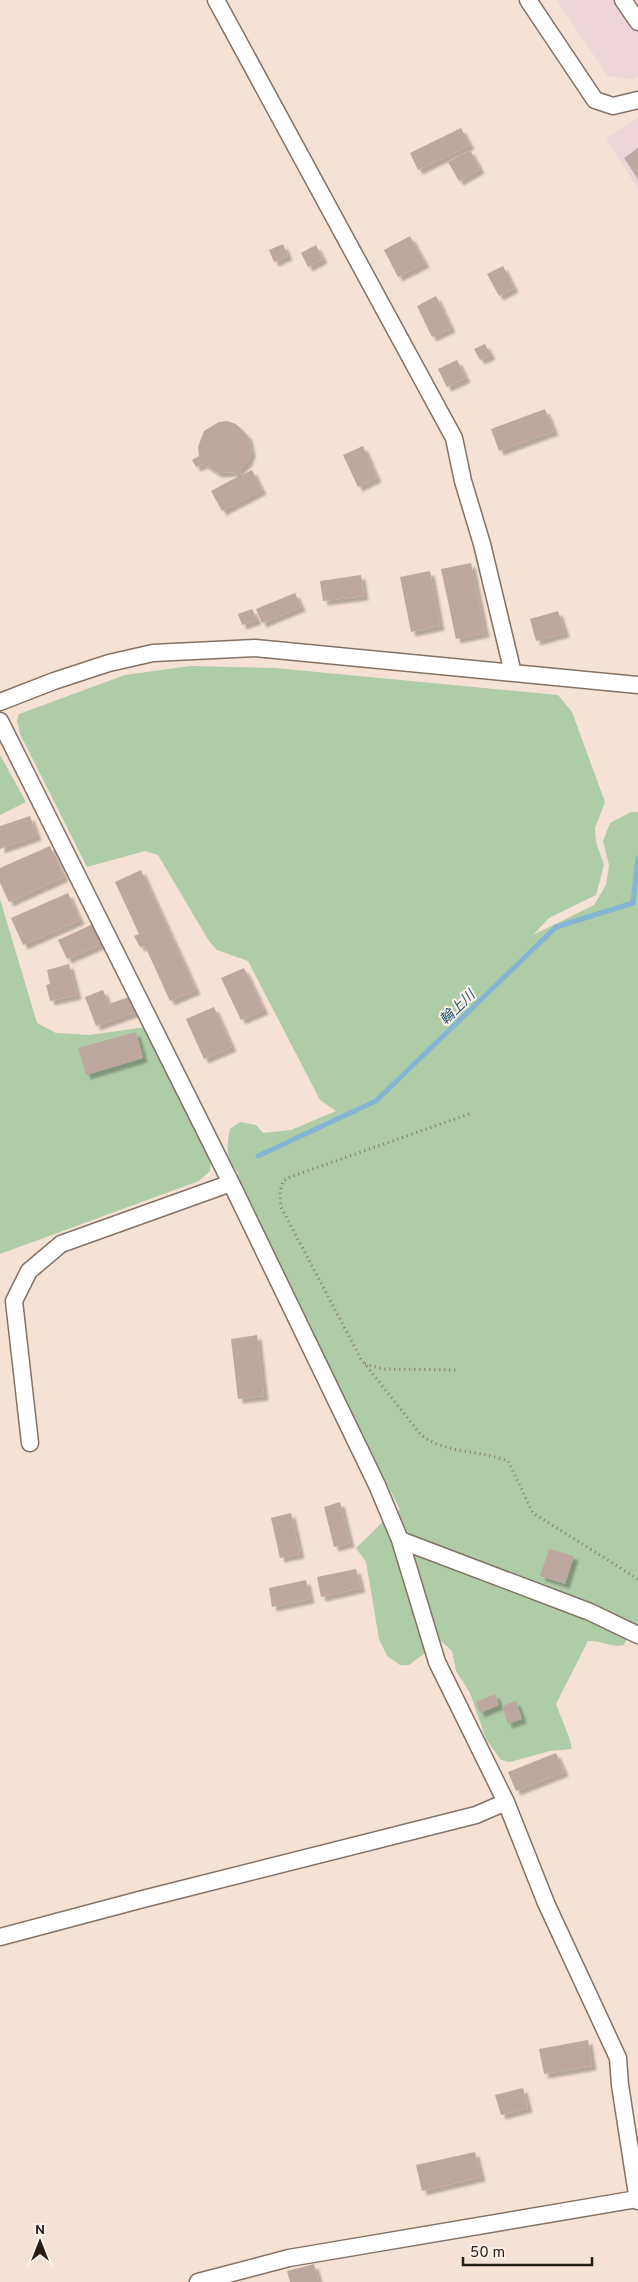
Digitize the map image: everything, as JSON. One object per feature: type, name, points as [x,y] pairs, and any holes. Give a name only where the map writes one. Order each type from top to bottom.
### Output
[{"type":"street","points":[[216,0],[454,438],[513,673]]},
{"type":"street","points":[[528,0],[595,100],[613,106],[638,100]]},
{"type":"street","points":[[623,0],[638,22]]},
{"type":"street","points":[[0,702],[54,681],[109,663],[153,653],[255,648],[638,685]]},
{"type":"street","points":[[0,721],[231,1183],[377,1485],[400,1540],[437,1662],[506,1802],[546,1903],[618,2058],[620,2085],[638,2200],[288,2258],[198,2282]]},
{"type":"street","points":[[30,1443],[14,1301],[29,1271],[61,1244],[231,1183]]},
{"type":"street","points":[[400,1540],[590,1612],[638,1634]]},
{"type":"street","points":[[0,1937],[144,1898],[476,1815],[506,1802]]},
{"type":"path","points":[[469,1114],[283,1181],[280,1192],[281,1207],[364,1364],[428,1440],[443,1446],[493,1455],[508,1461],[533,1513],[638,1579]]},
{"type":"path","points":[[364,1364],[383,1369],[459,1370]]},
{"type":"shaded area","points":[[556,0],[638,0],[638,76],[632,80],[608,76]]},
{"type":"shaded area","points":[[638,118],[638,189],[606,138]]},
{"type":"green space","points":[[190,666],[275,668],[558,695],[572,712],[605,802],[595,828],[596,842],[604,865],[596,895],[549,918],[533,935],[594,905],[606,885],[609,865],[603,841],[610,823],[631,812],[638,812],[638,1625],[633,1623],[624,1645],[615,1646],[588,1641],[556,1704],[572,1749],[550,1751],[510,1762],[501,1760],[486,1739],[470,1693],[456,1671],[452,1651],[441,1641],[409,1665],[400,1665],[387,1656],[379,1639],[366,1562],[356,1548],[393,1512],[400,1510],[236,1176],[239,1174],[228,1153],[230,1129],[240,1122],[256,1125],[263,1133],[291,1130],[336,1111],[320,1100],[248,961],[217,950],[209,941],[158,855],[145,851],[87,867],[20,734],[17,721],[19,714],[125,675]]},
{"type":"green space","points":[[0,755],[26,802],[0,815]]},
{"type":"green space","points":[[0,899],[37,1023],[56,1033],[89,1035],[146,1027],[211,1160],[210,1171],[199,1181],[0,1254]]},
{"type":"building","points":[[461,128],[470,145],[418,170],[410,153]]},
{"type":"building","points":[[638,148],[638,179],[624,158]]},
{"type":"building","points":[[470,150],[480,169],[459,181],[448,162]]},
{"type":"building","points":[[410,236],[425,263],[398,277],[384,250]]},
{"type":"building","points":[[283,244],[288,256],[274,262],[269,250]]},
{"type":"building","points":[[316,245],[323,259],[308,267],[301,253]]},
{"type":"building","points":[[503,266],[514,288],[499,296],[487,274]]},
{"type":"building","points":[[436,296],[451,328],[432,337],[417,306]]},
{"type":"building","points":[[485,344],[491,355],[480,360],[474,349]]},
{"type":"building","points":[[457,360],[466,378],[447,387],[438,369]]},
{"type":"building","points":[[545,409],[554,431],[499,451],[491,429]]},
{"type":"building","points":[[227,421],[236,424],[248,436],[251,452],[248,461],[239,470],[242,475],[252,470],[262,490],[222,511],[211,491],[237,477],[235,472],[218,473],[203,464],[196,467],[192,460],[199,456],[198,447],[204,431],[219,422]]},
{"type":"building","points":[[363,446],[377,478],[358,487],[343,455]]},
{"type":"building","points":[[471,563],[485,633],[456,639],[441,569]]},
{"type":"building","points":[[430,571],[440,626],[411,632],[400,577]]},
{"type":"building","points":[[361,575],[364,596],[323,601],[320,581]]},
{"type":"building","points":[[295,593],[301,607],[262,623],[256,609]]},
{"type":"building","points":[[252,609],[257,620],[242,625],[238,614]]},
{"type":"building","points":[[558,611],[565,633],[536,641],[530,619]]},
{"type":"building","points":[[30,816],[37,836],[0,849],[0,826]]},
{"type":"building","points":[[50,846],[64,877],[9,902],[0,883],[0,868]]},
{"type":"building","points":[[141,870],[196,990],[170,1001],[145,946],[140,947],[134,936],[139,934],[115,882]]},
{"type":"building","points":[[68,893],[80,920],[23,945],[11,918]]},
{"type":"building","points":[[95,923],[104,943],[67,959],[58,940]]},
{"type":"building","points":[[69,964],[77,995],[50,1001],[46,985],[50,984],[47,970]]},
{"type":"building","points":[[244,968],[264,1010],[241,1020],[221,978]]},
{"type":"building","points":[[103,990],[109,1004],[129,997],[135,1012],[96,1026],[85,997]]},
{"type":"building","points":[[214,1007],[232,1047],[204,1059],[186,1019]]},
{"type":"building","points":[[136,1032],[143,1058],[86,1075],[78,1048]]},
{"type":"building","points":[[257,1335],[264,1396],[238,1399],[231,1339]]},
{"type":"building","points":[[340,1502],[350,1543],[334,1547],[324,1507]]},
{"type":"building","points":[[291,1513],[300,1554],[280,1558],[271,1518]]},
{"type":"building","points":[[549,1549],[574,1556],[565,1584],[540,1576]]},
{"type":"building","points":[[356,1569],[361,1588],[321,1597],[317,1577]]},
{"type":"building","points":[[306,1580],[310,1599],[272,1607],[269,1588]]},
{"type":"building","points":[[495,1694],[499,1705],[480,1713],[476,1702]]},
{"type":"building","points":[[516,1701],[522,1719],[508,1724],[502,1706]]},
{"type":"building","points":[[556,1753],[564,1772],[516,1791],[508,1772]]},
{"type":"building","points":[[588,2040],[592,2066],[544,2074],[539,2049]]},
{"type":"building","points":[[523,2088],[528,2108],[501,2115],[495,2095]]},
{"type":"building","points":[[475,2152],[481,2177],[422,2191],[416,2165]]},
{"type":"building","points":[[314,2264],[319,2282],[290,2282],[287,2271]]},
{"type":"waterway","name":"輪上川","points":[[258,1156],[376,1101],[556,927],[633,903],[638,858]]}]
